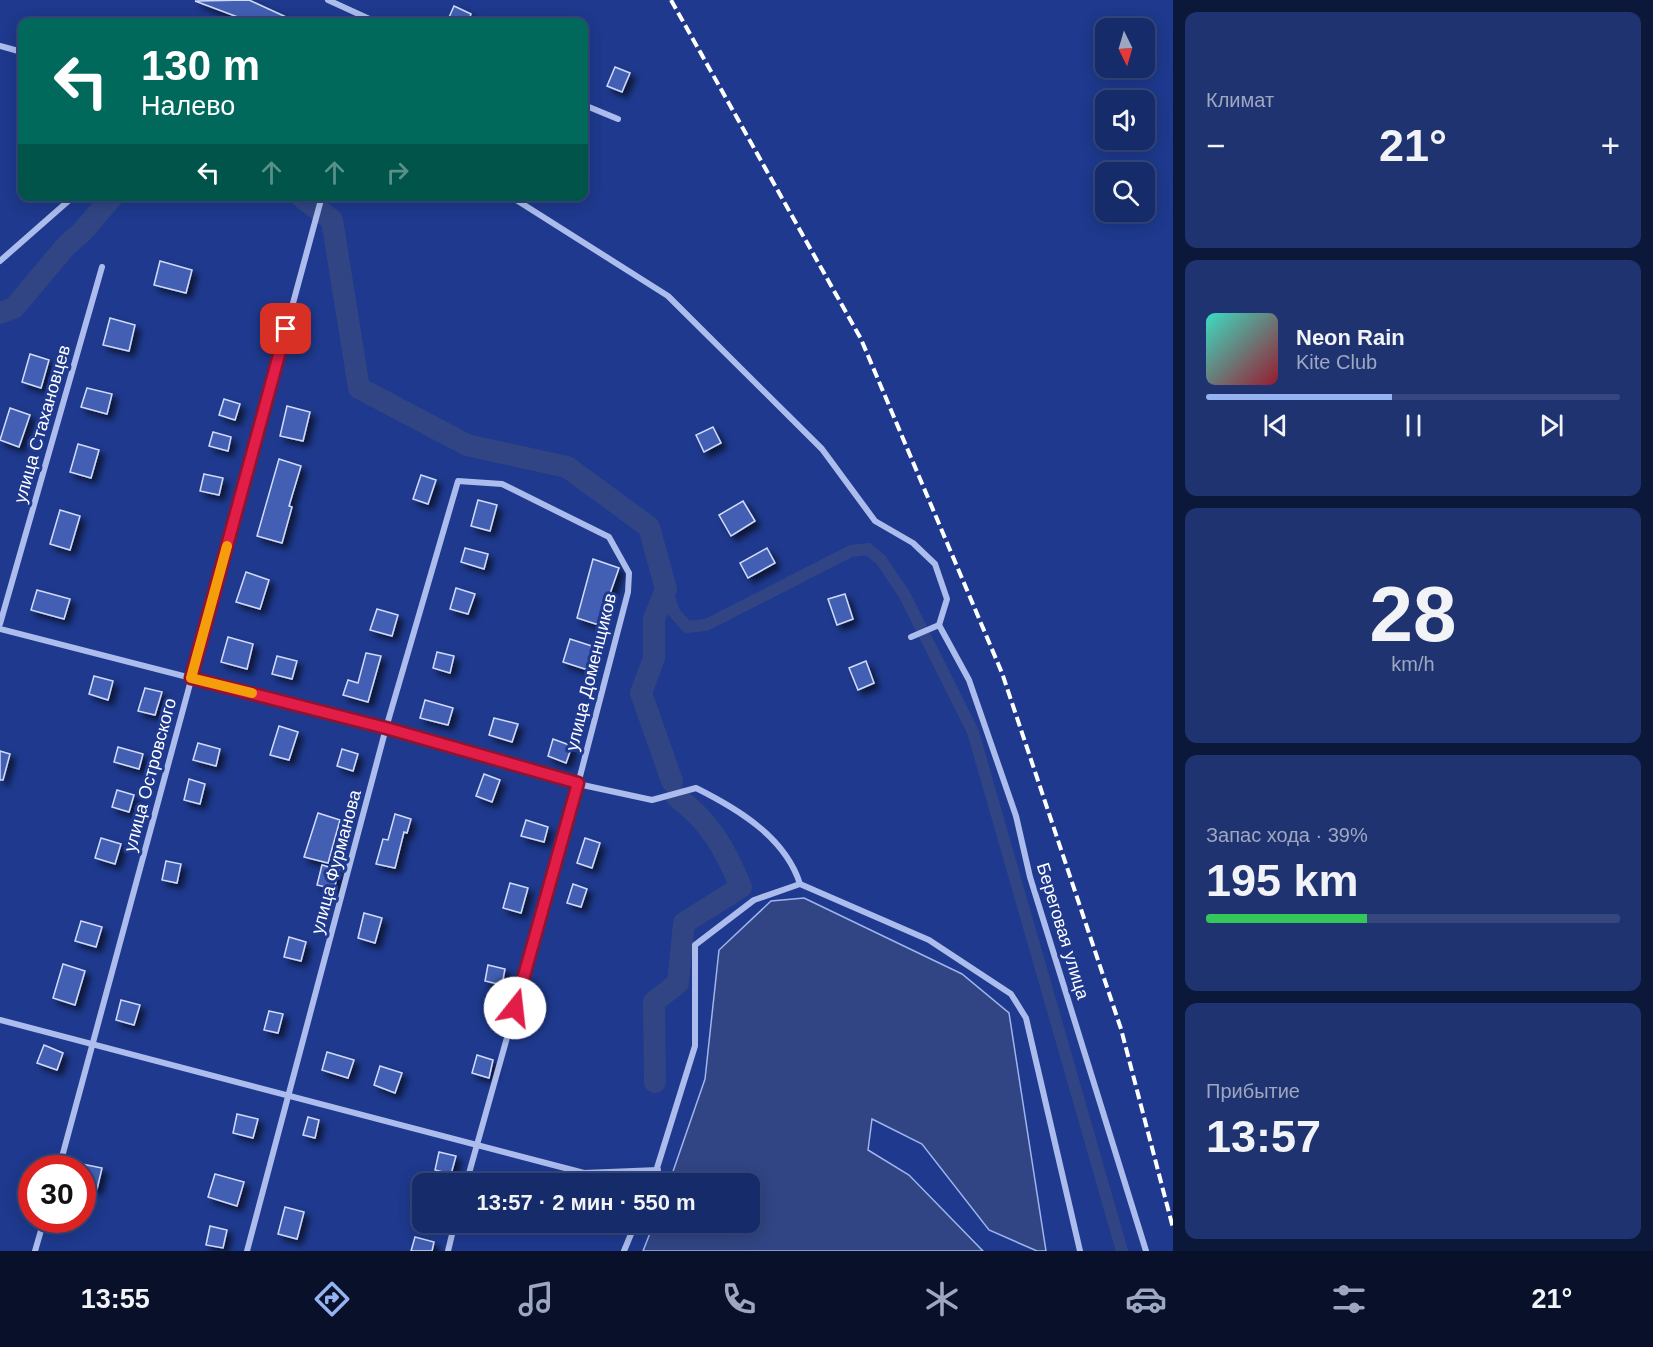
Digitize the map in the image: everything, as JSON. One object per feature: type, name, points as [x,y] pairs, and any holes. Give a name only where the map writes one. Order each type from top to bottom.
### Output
[{"type":"street","points":[[328,0],[366,18]]},
{"type":"street","points":[[0,46],[18,51]]},
{"type":"street","points":[[588,107],[618,119]]},
{"type":"street","points":[[0,261],[68,201]]},
{"type":"street","name":"улица Островского","points":[[63,1155],[320,201]]},
{"type":"street","points":[[518,201],[668,296],[822,449],[875,521],[913,543],[934,564],[947,599],[939,624],[911,637]]},
{"type":"street","name":"улица Стахановцев","points":[[0,624],[102,267]]},
{"type":"street","name":"улица Фурманова","points":[[247,1251],[386,728],[458,481]]},
{"type":"street","name":"улица Доменщиков","points":[[458,481],[502,484],[609,537],[626,563],[629,573],[628,592],[578,783],[469,1173]]},
{"type":"street","name":"Береговая улица","points":[[939,624],[969,680],[1016,816],[1030,877],[1146,1251]]},
{"type":"street","points":[[0,629],[386,728],[578,783],[652,800],[696,788],[735,808],[770,838],[794,865],[800,884]]},
{"type":"street","points":[[657,1173],[695,1046],[695,945],[754,900],[800,884],[929,940],[1011,993],[1026,1018],[1080,1251]]},
{"type":"street","points":[[0,1020],[585,1173],[658,1170]]},
{"type":"street","points":[[35,1251],[40,1233]]},
{"type":"street","points":[[448,1251],[452,1233]]},
{"type":"street","points":[[624,1251],[631,1233]]},
{"type":"water","points":[[804,898],[962,974],[1009,1013],[1046,1251],[1037,1251],[989,1230],[922,1144],[872,1119],[868,1150],[909,1175],[983,1251],[643,1251],[650,1233],[760,1233],[760,1173],[672,1173],[705,1079],[719,950],[771,901]]},
{"type":"building","points":[[249,0],[288,18],[240,18],[195,1]]},
{"type":"building","points":[[454,6],[471,14],[470,18],[449,18]]},
{"type":"building","points":[[615,67],[630,73],[622,92],[607,86]]},
{"type":"building","points":[[160,261],[192,270],[186,293],[154,285]]},
{"type":"building","points":[[110,318],[135,325],[129,351],[103,345]]},
{"type":"building","points":[[30,354],[49,360],[41,388],[22,382]]},
{"type":"building","points":[[87,388],[112,394],[107,414],[81,407]]},
{"type":"building","points":[[224,399],[240,404],[235,420],[219,415]]},
{"type":"building","points":[[287,406],[310,412],[303,441],[280,436]]},
{"type":"building","points":[[10,408],[30,415],[19,447],[0,440]]},
{"type":"building","points":[[713,427],[721,443],[704,452],[696,435]]},
{"type":"building","points":[[213,432],[231,437],[228,451],[209,446]]},
{"type":"building","points":[[78,444],[99,450],[91,478],[70,472]]},
{"type":"building","points":[[279,459],[301,466],[289,506],[292,507],[282,543],[257,536]]},
{"type":"building","points":[[204,474],[223,478],[219,495],[200,491]]},
{"type":"building","points":[[421,475],[436,480],[428,504],[413,499]]},
{"type":"building","points":[[478,500],[497,505],[490,531],[471,526]]},
{"type":"building","points":[[743,501],[755,521],[731,536],[719,515]]},
{"type":"building","points":[[60,510],[80,516],[70,550],[50,544]]},
{"type":"building","points":[[465,548],[488,554],[484,569],[461,562]]},
{"type":"building","points":[[767,548],[775,563],[748,578],[740,563]]},
{"type":"building","points":[[593,559],[619,568],[599,625],[577,618]]},
{"type":"building","points":[[246,572],[269,580],[260,609],[236,602]]},
{"type":"building","points":[[456,588],[475,594],[468,614],[450,609]]},
{"type":"building","points":[[37,590],[70,599],[64,619],[31,610]]},
{"type":"building","points":[[845,594],[853,619],[837,625],[828,599]]},
{"type":"building","points":[[377,609],[398,615],[392,636],[370,630]]},
{"type":"building","points":[[228,637],[253,644],[247,669],[221,662]]},
{"type":"building","points":[[570,639],[595,647],[588,670],[563,662]]},
{"type":"building","points":[[437,652],[454,656],[450,673],[433,668]]},
{"type":"building","points":[[366,653],[381,656],[368,702],[343,695],[348,680],[358,683]]},
{"type":"building","points":[[277,656],[297,661],[292,679],[272,674]]},
{"type":"building","points":[[866,661],[874,683],[858,690],[849,668]]},
{"type":"building","points":[[94,676],[113,681],[108,700],[89,694]]},
{"type":"building","points":[[145,688],[162,692],[155,715],[138,711]]},
{"type":"building","points":[[425,700],[453,708],[448,725],[420,718]]},
{"type":"building","points":[[494,718],[518,724],[512,742],[489,735]]},
{"type":"building","points":[[279,726],[298,732],[289,760],[270,755]]},
{"type":"building","points":[[553,739],[572,746],[566,763],[548,756]]},
{"type":"building","points":[[198,743],[220,749],[216,766],[193,760]]},
{"type":"building","points":[[118,747],[143,754],[139,769],[114,762]]},
{"type":"building","points":[[342,749],[358,754],[353,771],[337,766]]},
{"type":"building","points":[[0,751],[10,754],[3,780],[0,780]]},
{"type":"building","points":[[484,774],[500,780],[492,802],[476,796]]},
{"type":"building","points":[[189,779],[205,784],[200,804],[184,800]]},
{"type":"building","points":[[117,790],[134,795],[129,812],[112,807]]},
{"type":"building","points":[[318,813],[340,820],[328,863],[304,857]]},
{"type":"building","points":[[395,814],[411,819],[407,833],[404,832],[395,868],[376,864],[383,839],[388,840]]},
{"type":"building","points":[[526,820],[548,827],[544,842],[521,836]]},
{"type":"building","points":[[101,838],[121,844],[115,864],[95,858]]},
{"type":"building","points":[[585,838],[600,843],[592,868],[577,863]]},
{"type":"building","points":[[166,861],[181,864],[177,883],[162,880]]},
{"type":"building","points":[[322,865],[339,870],[334,889],[317,885]]},
{"type":"building","points":[[510,883],[528,888],[521,913],[503,908]]},
{"type":"building","points":[[573,884],[587,889],[581,907],[567,903]]},
{"type":"building","points":[[364,913],[382,918],[375,943],[358,938]]},
{"type":"building","points":[[81,921],[102,927],[96,947],[75,941]]},
{"type":"building","points":[[289,937],[306,942],[301,961],[284,957]]},
{"type":"building","points":[[63,964],[85,971],[75,1005],[53,998]]},
{"type":"building","points":[[488,965],[505,969],[502,985],[485,981]]},
{"type":"building","points":[[121,1000],[140,1005],[134,1025],[116,1020]]},
{"type":"building","points":[[269,1011],[283,1014],[278,1033],[264,1030]]},
{"type":"building","points":[[44,1045],[63,1053],[57,1070],[37,1063]]},
{"type":"building","points":[[327,1052],[354,1060],[348,1078],[322,1070]]},
{"type":"building","points":[[477,1055],[493,1060],[489,1078],[472,1073]]},
{"type":"building","points":[[380,1066],[402,1073],[395,1093],[374,1085]]},
{"type":"building","points":[[237,1114],[258,1119],[253,1138],[233,1133]]},
{"type":"building","points":[[308,1117],[319,1120],[315,1138],[303,1135]]},
{"type":"building","points":[[439,1152],[456,1156],[451,1173],[435,1170]]},
{"type":"building","points":[[96,1167],[102,1168],[96,1189]]},
{"type":"building","points":[[215,1174],[244,1182],[237,1206],[208,1197]]},
{"type":"building","points":[[285,1207],[304,1212],[297,1239],[278,1234]]},
{"type":"building","points":[[210,1226],[227,1230],[223,1248],[206,1245]]},
{"type":"building","points":[[415,1237],[434,1242],[432,1251],[411,1251]]},
{"type":"waterway","points":[[0,313],[14,308],[66,246],[82,232],[109,201]]},
{"type":"waterway","points":[[307,201],[332,220],[359,388],[467,445],[567,467],[649,527],[666,589],[654,619],[654,658],[641,693],[672,781]]},
{"type":"waterway","points":[[666,589],[674,612],[687,627],[706,625],[851,551],[868,549],[881,560],[904,594],[973,732],[1122,1251]]},
{"type":"waterway","points":[[655,1082],[654,1002],[678,983],[684,923],[741,887],[716,838],[699,817],[677,797]]},
{"type":"railway","points":[[671,0],[861,339],[1002,673],[1121,1029],[1173,1228]]},
{"type":"slow traffic","points":[[227,546],[191,678],[252,693]]},
{"type":"route","points":[[286,329],[191,678],[386,728],[578,783],[515,1008]]}]
